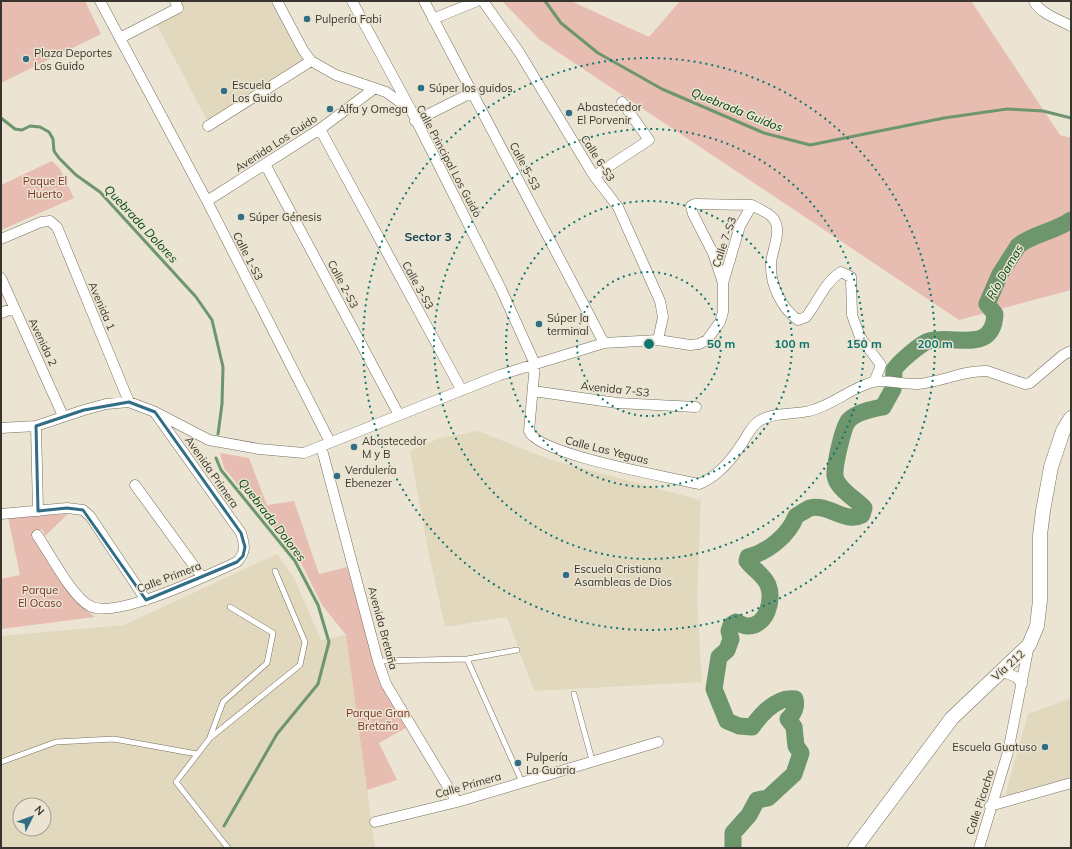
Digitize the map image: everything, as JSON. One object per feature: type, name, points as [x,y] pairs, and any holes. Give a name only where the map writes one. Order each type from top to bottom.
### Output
[{"type":"main road","name":"Vía 212","points":[[855,848],[952,718],[1029,646],[1037,626],[1040,600],[1040,535],[1051,467],[1064,431],[1071,418]]},
{"type":"street","name":"Calle 1-S3","points":[[100,1],[207,201],[326,444]]},
{"type":"street","points":[[208,126],[311,62],[277,1]]},
{"type":"street","points":[[352,1],[410,110]]},
{"type":"street","name":"Calle 5-S3","points":[[424,1],[604,343]]},
{"type":"street","points":[[433,19],[477,1]]},
{"type":"street","name":"Calle 6-S3","points":[[482,1],[519,52],[594,176],[618,207],[660,301],[663,317],[658,340]]},
{"type":"street","points":[[1034,1],[1036,5],[1043,10],[1071,26]]},
{"type":"street","points":[[120,38],[176,4]]},
{"type":"street","name":"Calle Principal Los Guido","points":[[311,62],[336,75],[375,88],[394,97],[410,110],[501,289],[535,364]]},
{"type":"street","name":"Avenida Los Guido","points":[[207,201],[320,129],[375,88]]},
{"type":"street","points":[[415,121],[473,92]]},
{"type":"street","points":[[594,176],[649,140],[622,102]]},
{"type":"street","name":"Calle 3-S3","points":[[320,129],[461,389]]},
{"type":"street","name":"Calle 2-S3","points":[[265,164],[400,415]]},
{"type":"street","points":[[723,284],[713,253],[693,214],[691,206],[695,204],[752,205],[773,218],[776,225],[771,263],[772,278],[780,299],[789,313],[798,320],[806,317],[834,276],[841,272],[845,272],[851,277],[852,316],[860,337],[881,365],[874,382]]},
{"type":"street","name":"Calle 7-S3","points":[[535,364],[604,343],[658,340],[690,345],[700,344],[707,340],[720,322],[723,312],[723,284],[740,226],[752,205]]},
{"type":"street","name":"Avenida 1","points":[[1,239],[41,222],[50,221],[56,227],[129,402]]},
{"type":"street","name":"Avenida 2","points":[[1,278],[63,416]]},
{"type":"street","points":[[1,314],[14,308]]},
{"type":"street","name":"Calle Las Yeguas","points":[[535,364],[529,431],[536,439],[553,448],[577,457],[699,484],[710,479],[721,470],[741,445],[750,429],[766,417],[809,411],[828,405],[858,387],[874,382],[918,384],[944,380],[980,371],[987,371],[1025,384],[1030,383],[1063,355],[1071,351]]},
{"type":"street","points":[[1,428],[36,426],[63,416],[106,404],[129,402],[155,412],[209,440],[259,449],[304,453],[461,389],[535,364]]},
{"type":"street","name":"Avenida 7-S3","points":[[533,391],[617,403],[696,407]]},
{"type":"street","name":"Avenida Primera","points":[[155,412],[241,533],[245,547]]},
{"type":"street","points":[[36,426],[38,511]]},
{"type":"street","name":"Avenida Bretaña","points":[[326,444],[378,661],[386,684],[458,802]]},
{"type":"street","points":[[134,485],[202,577]]},
{"type":"street","points":[[1,514],[67,508],[82,510],[90,516],[146,600]]},
{"type":"street","name":"Calle Primera","points":[[37,535],[73,590],[90,606],[114,608],[146,600],[237,562],[243,556],[245,547]]},
{"type":"street","name":"Calle Picacho","points":[[979,848],[990,806],[1008,752],[1029,646]]},
{"type":"street","points":[[1001,671],[1016,677],[1022,684]]},
{"type":"street","name":"Calle Primera","points":[[375,822],[458,802],[592,760],[658,742]]},
{"type":"street","points":[[990,806],[1071,783]]},
{"type":"lane","points":[[228,848],[176,782],[210,738],[300,665],[305,642],[274,571]]},
{"type":"lane","points":[[210,738],[223,702],[267,663],[273,633],[230,607]]},
{"type":"lane","points":[[378,661],[467,659],[518,650]]},
{"type":"lane","points":[[467,659],[522,782]]},
{"type":"lane","points":[[574,694],[592,760]]},
{"type":"lane","points":[[1,762],[56,742],[114,739],[198,754]]},
{"type":"highlighted area","points":[[129,402],[155,412],[241,533],[245,547],[243,556],[237,562],[146,600],[83,510],[67,508],[38,511],[36,426],[84,410]]},
{"type":"shaded area","name":"Escuela Los Guido","points":[[178,1],[271,1],[305,61],[208,122],[157,25],[183,11]]},
{"type":"shaded area","name":"Escuela Cristiana Asambleas de Dios","points":[[478,431],[548,459],[700,500],[701,493],[697,600],[702,682],[534,691],[507,617],[445,627],[428,550],[410,451],[440,438]]},
{"type":"shaded area","points":[[277,554],[294,578],[321,640],[346,635],[375,848],[1,848],[1,636],[124,625]]},
{"type":"shaded area","name":"Escuela Guatuso","points":[[1071,698],[1071,780],[1009,797],[1006,793],[1028,714]]},
{"type":"green space","name":"Plaza Deportes Los Guido","points":[[1,1],[85,1],[101,34],[1,83]]},
{"type":"green space","points":[[502,1],[571,1],[649,37],[680,1],[971,1],[1060,135],[1071,138],[1071,290],[959,320],[540,40]]},
{"type":"green space","name":"Paque El Huerto","points":[[52,161],[60,169],[74,198],[1,230],[1,185]]},
{"type":"green space","name":"Parque Gran Bretaña","points":[[220,453],[249,458],[267,505],[294,501],[319,574],[347,567],[381,685],[406,728],[379,743],[397,780],[367,790],[346,635],[322,605],[298,557],[224,468]]},
{"type":"green space","name":"Parque El Ocaso","points":[[68,514],[45,536],[42,529],[33,532],[75,601],[95,617],[1,629],[1,579],[20,575],[8,517]]},
{"type":"waterway","name":"Quebrada Guidos","points":[[545,1],[561,23],[598,53],[662,89],[764,133],[810,145],[944,118],[1007,109],[1043,111],[1071,118]]},
{"type":"waterway","name":"Quebrada Dolores","points":[[1,118],[15,129],[22,130],[30,126],[40,127],[49,132],[53,139],[54,151],[59,158],[76,175],[100,192],[196,297],[212,320],[223,367],[222,404],[218,434]]},
{"type":"waterway","name":"Río Damas","points":[[733,848],[733,833],[749,815],[757,800],[768,798],[794,774],[801,753],[796,746],[794,727],[788,719],[794,710],[796,704],[795,699],[782,700],[776,703],[765,711],[752,727],[739,726],[727,721],[714,689],[719,657],[727,650],[731,639],[729,631],[731,625],[736,622],[746,626],[754,625],[760,622],[764,617],[769,604],[770,591],[768,585],[764,578],[747,561],[748,557],[756,555],[777,542],[788,530],[796,516],[810,508],[823,508],[849,517],[862,515],[864,508],[839,485],[835,476],[839,447],[844,430],[849,420],[860,413],[883,407],[893,389],[894,370],[905,358],[921,345],[929,341],[980,339],[987,335],[993,327],[995,314],[987,304],[1000,274],[1018,246],[1071,220]]},
{"type":"waterway","name":"Quebrada Dolores","points":[[216,458],[221,470],[295,561],[318,605],[329,642],[318,684],[277,734],[224,826]]},
{"type":"place","name":"Pulpería Fabi","points":[[307,19]]},
{"type":"place","name":"Plaza Deportes Los Guido","points":[[26,59]]},
{"type":"place","name":"Súper los guidos","points":[[421,88]]},
{"type":"place","name":"Escuela Los Guido","points":[[224,91]]},
{"type":"place","name":"Alfa y Omega","points":[[330,109]]},
{"type":"place","name":"Abastecedor El Porvenir","points":[[569,113]]},
{"type":"place","name":"Súper Génesis","points":[[241,217]]},
{"type":"place","name":"Súper la terminal","points":[[539,324]]},
{"type":"place","name":"Abastecedor M y B","points":[[354,447]]},
{"type":"place","name":"Verdulería Ebenezer","points":[[337,476]]},
{"type":"place","name":"Escuela Cristiana Asambleas de Dios","points":[[566,575]]},
{"type":"place","name":"Escuela Guatuso","points":[[1045,747]]},
{"type":"place","name":"Pulpería La Guaria","points":[[518,763]]},
{"type":"district","name":"Sector 3","points":[[428,237]]}]
